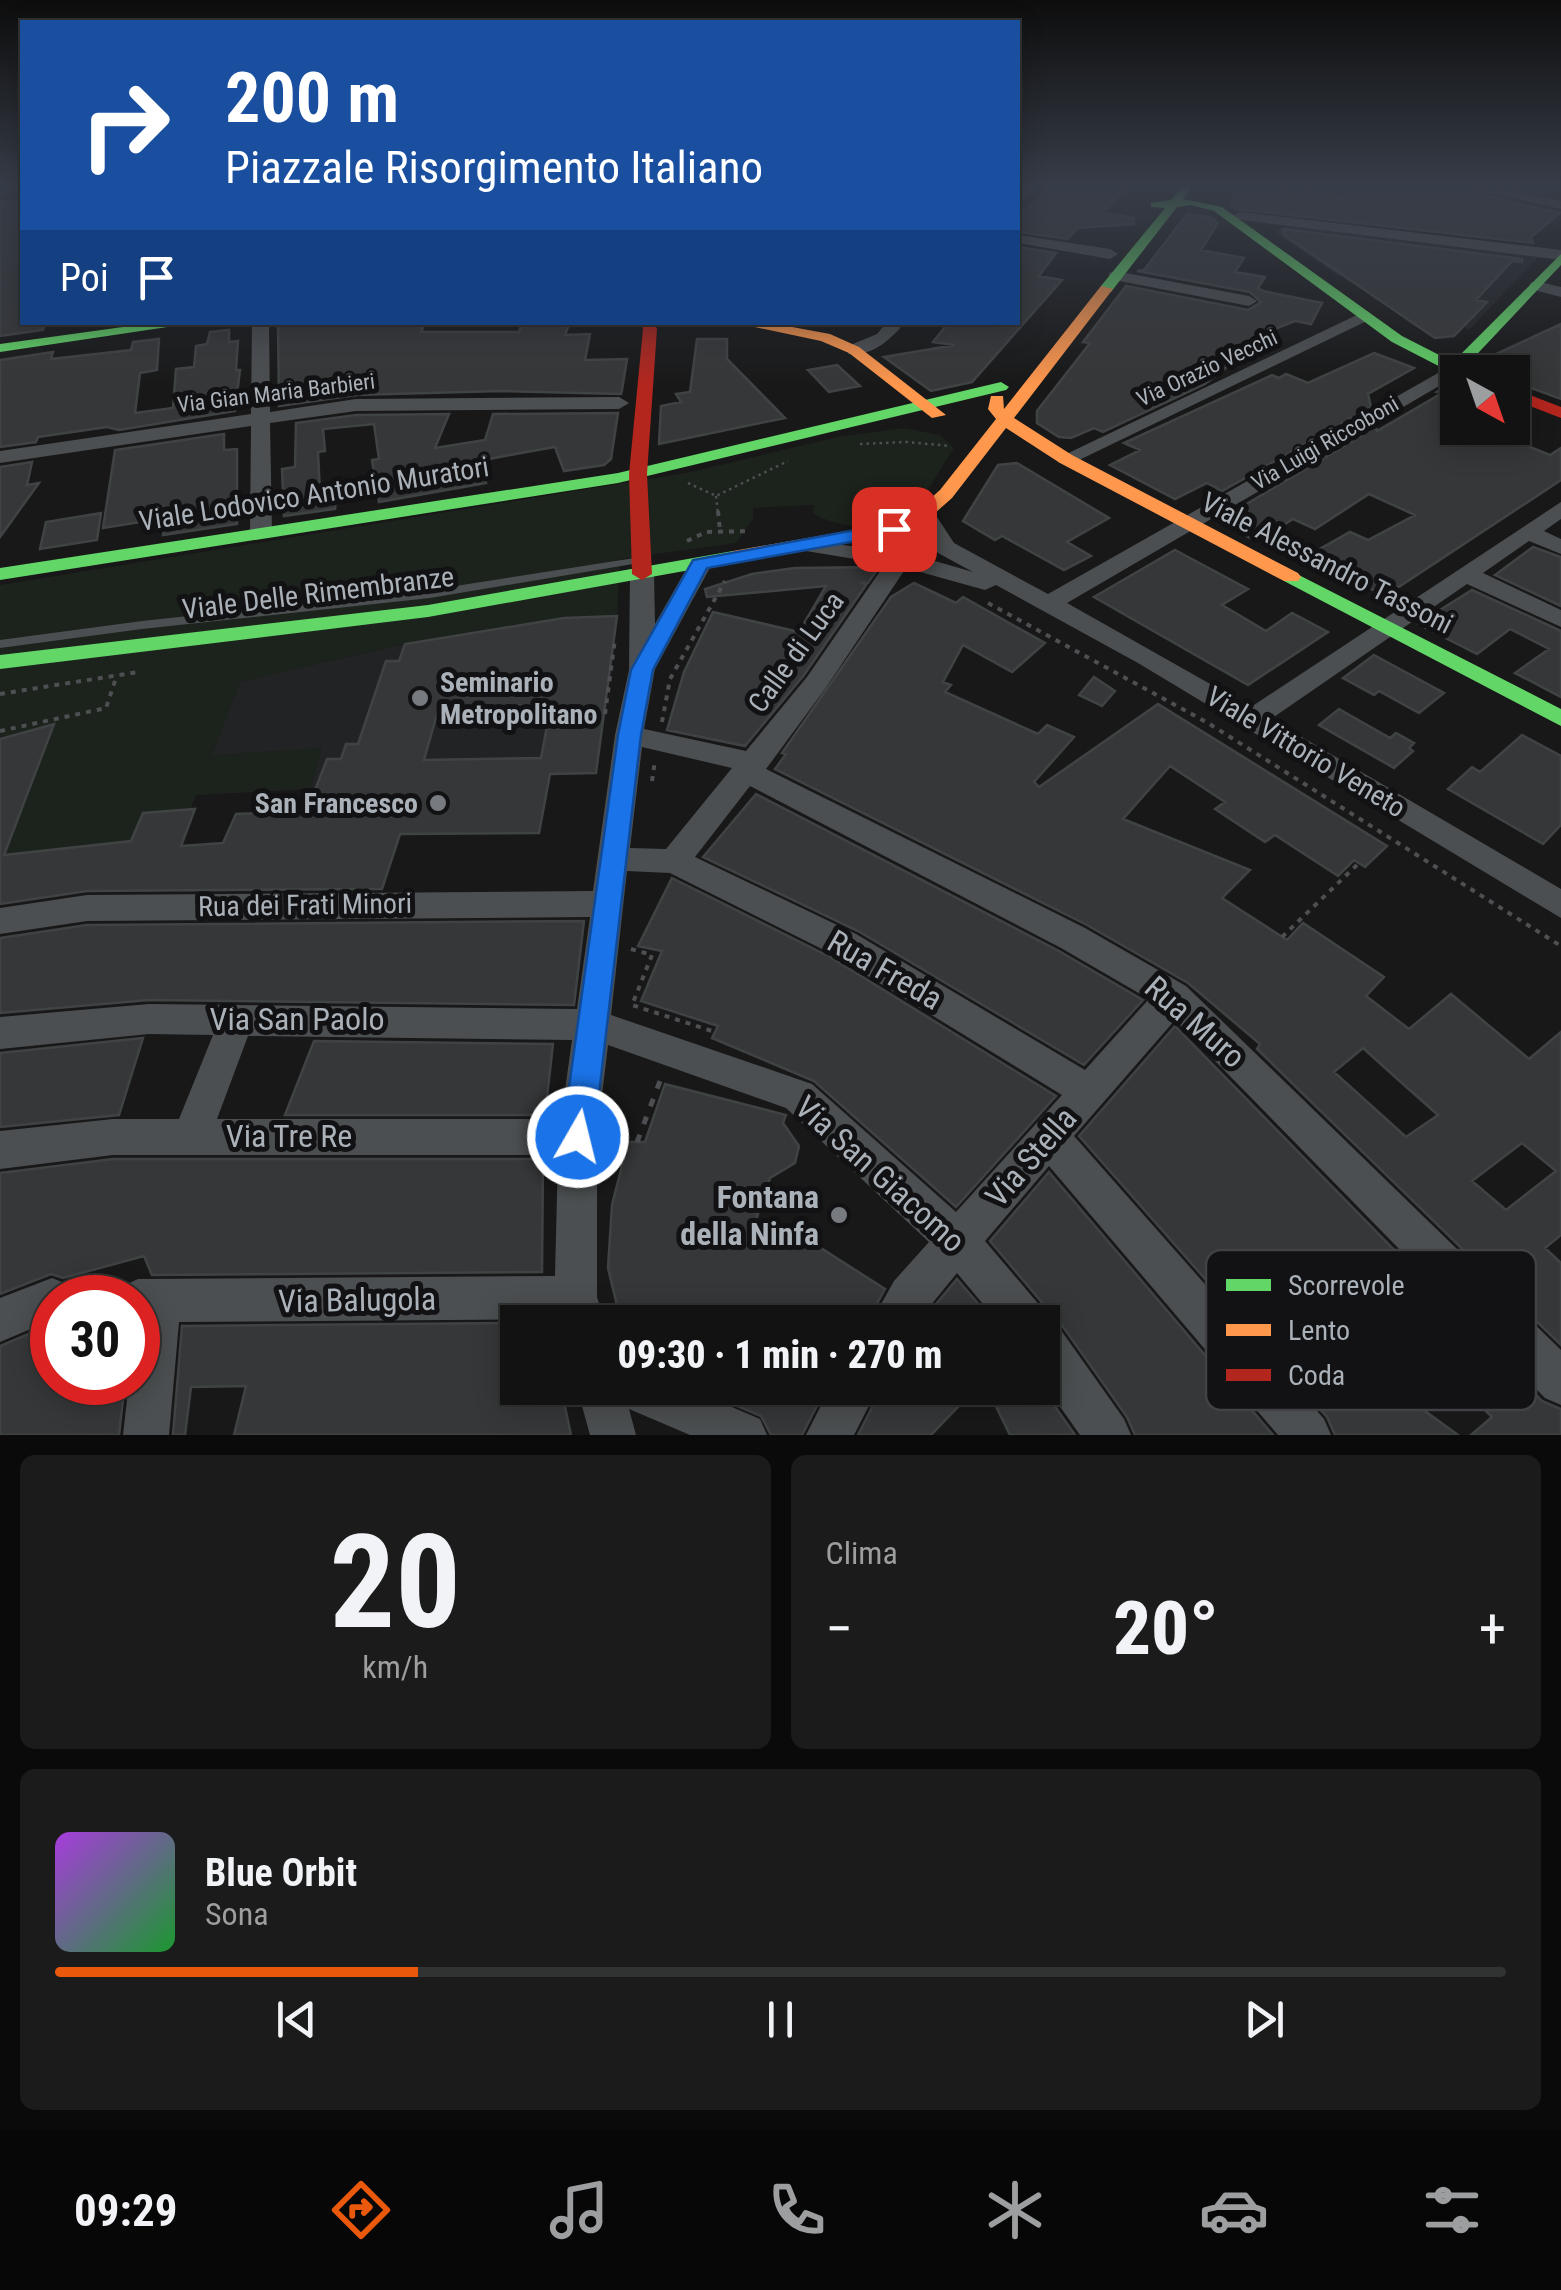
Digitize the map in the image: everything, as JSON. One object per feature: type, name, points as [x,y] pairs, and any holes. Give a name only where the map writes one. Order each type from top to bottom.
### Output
[{"type":"street","points":[[1073,254],[1249,301]]},
{"type":"street","points":[[1004,420],[996,409],[1001,387],[1122,254]]},
{"type":"street","points":[[1286,254],[1367,317],[1440,364]]},
{"type":"street","points":[[1472,355],[1561,256]]},
{"type":"street","points":[[927,519],[960,435],[1004,420],[1113,265]]},
{"type":"street","points":[[1536,286],[1561,292]]},
{"type":"street","name":"Via Orazio Vecchi","points":[[1066,459],[1367,317]]},
{"type":"street","points":[[260,325],[262,532]]},
{"type":"street","points":[[579,1305],[578,1137],[615,859],[644,738],[638,474],[651,325]]},
{"type":"street","points":[[756,325],[826,337],[854,350],[960,435]]},
{"type":"street","points":[[854,350],[883,338],[894,325]]},
{"type":"street","points":[[0,348],[62,332],[141,326]]},
{"type":"street","points":[[1393,335],[1449,351],[1466,349],[1488,338]]},
{"type":"street","name":"Via Luigi Riccoboni","points":[[1036,600],[1440,381]]},
{"type":"street","points":[[808,434],[1001,387]]},
{"type":"street","name":"Via Gian Maria Barbieri","points":[[0,456],[356,405],[619,403]]},
{"type":"street","points":[[1530,403],[1561,416]]},
{"type":"street","name":"Viale Alessandro Tassoni","points":[[1004,420],[1066,459],[1184,523],[1561,718]]},
{"type":"street","name":"Viale Alessandro Tassoni","points":[[808,434],[904,423],[1016,444],[1066,459]]},
{"type":"street","name":"Viale Lodovico Antonio Muratori","points":[[0,574],[638,474],[808,434]]},
{"type":"street","points":[[638,504],[675,537],[730,566]]},
{"type":"street","points":[[1252,719],[1561,509]]},
{"type":"street","name":"Viale Delle Rimembranze","points":[[0,662],[428,611],[642,567],[730,566],[808,545],[911,526],[927,519]]},
{"type":"street","name":"Calle di Luca","points":[[674,861],[752,768],[927,519]]},
{"type":"street","name":"Viale Vittorio Veneto","points":[[927,519],[946,548],[1252,719],[1561,905]]},
{"type":"street","points":[[1526,532],[1561,547]]},
{"type":"street","name":"Viale Vittorio Veneto","points":[[808,545],[901,560],[1036,600]]},
{"type":"street","points":[[642,670],[700,564]]},
{"type":"street","points":[[1466,574],[1561,619]]},
{"type":"street","name":"Rua Muro","points":[[644,738],[752,768],[1073,938],[1174,996],[1429,1250]]},
{"type":"street","points":[[615,859],[674,861]]},
{"type":"street","name":"Rua Freda","points":[[674,861],[844,944],[1088,1091]]},
{"type":"street","name":"Rua dei Frati Minori","points":[[0,921],[87,908],[610,904]]},
{"type":"street","name":"Via Stella","points":[[904,1305],[1174,996]]},
{"type":"street","name":"Via San Paolo","points":[[0,1033],[149,1019],[594,1025]]},
{"type":"street","points":[[191,1136],[237,1019]]},
{"type":"street","name":"Via San Giacomo","points":[[594,1025],[673,1048],[799,1096],[959,1242],[1012,1305]]},
{"type":"street","points":[[1050,1136],[1206,1317]]},
{"type":"street","name":"Via Tre Re","points":[[0,1150],[113,1137],[578,1137]]},
{"type":"street","name":"Via Balugola","points":[[160,1301],[500,1308]]},
{"type":"street","points":[[0,1320],[30,1308]]},
{"type":"street","name":"Rua Muro","points":[[1536,1357],[1561,1382]]},
{"type":"street","points":[[1060,1367],[1108,1435]]},
{"type":"street","points":[[146,1435],[149,1405]]},
{"type":"street","points":[[605,1405],[613,1435]]},
{"type":"street","points":[[674,1405],[744,1435]]},
{"type":"street","points":[[829,1435],[846,1405]]},
{"type":"street","points":[[1286,1410],[1308,1435]]},
{"type":"lane","points":[[0,644],[642,567]]},
{"type":"path","points":[[861,444],[960,435]]},
{"type":"path","points":[[716,496],[795,458]]},
{"type":"path","points":[[672,466],[684,480],[716,496]]},
{"type":"path","points":[[716,496],[720,532]]},
{"type":"path","points":[[652,786],[644,738],[670,679],[730,566]]},
{"type":"path","points":[[1036,600],[1002,610],[1180,709],[1390,835],[1561,946]]},
{"type":"path","points":[[0,730],[106,708],[117,675]]},
{"type":"path","points":[[1282,936],[1360,864]]},
{"type":"path","points":[[632,936],[631,950],[652,954],[632,1004],[715,1032]]},
{"type":"path","points":[[637,1142],[673,1048]]},
{"type":"shaded area","points":[[1306,254],[1541,254],[1469,330],[1386,272],[1338,276]]},
{"type":"shaded area","points":[[903,428],[940,435],[954,448],[924,495],[901,516],[876,525],[850,526],[813,513],[814,505],[753,508],[753,519],[736,543],[620,559],[617,616],[475,631],[240,682],[212,755],[322,748],[311,787],[196,795],[190,810],[143,813],[131,841],[4,855],[30,791],[0,795],[54,724],[0,739],[0,585],[691,472],[837,437]]},
{"type":"shaded area","name":"Seminario Metropolitano","points":[[617,616],[596,773],[196,795],[240,681],[405,644],[564,618]]},
{"type":"building","points":[[0,254],[20,254],[20,325],[44,325],[43,330],[0,336]]},
{"type":"building","points":[[1020,254],[1055,254],[1039,276],[1062,280],[972,382],[931,391],[884,357],[955,345],[933,342],[947,325],[1020,325]]},
{"type":"building","points":[[1156,254],[1222,254],[1244,258],[1235,272],[1265,277],[1258,288],[1263,291],[1322,303],[1311,324],[1295,321],[1277,328],[1205,384],[1103,432],[1094,428],[1071,438],[1059,437],[1037,423],[1037,411],[1090,343],[1083,342],[1126,286],[1248,310],[1261,302],[1250,292],[1137,271],[1144,270]]},
{"type":"building","points":[[1312,254],[1482,254],[1522,259],[1512,261],[1476,300],[1487,302],[1454,336],[1435,338]]},
{"type":"building","points":[[1561,324],[1561,399],[1530,388],[1530,355],[1494,355]]},
{"type":"building","points":[[278,325],[424,325],[421,332],[519,332],[521,326],[569,325],[565,335],[590,334],[585,360],[627,359],[621,394],[501,391],[356,395],[279,406]]},
{"type":"building","points":[[229,330],[229,342],[238,341],[236,370],[240,370],[235,411],[119,430],[107,427],[38,437],[36,442],[0,447],[0,360],[53,352],[51,359],[131,350],[133,342],[159,339],[157,370],[140,373],[135,413],[173,408],[176,369],[194,367],[196,346],[207,344],[210,332]]},
{"type":"building","points":[[697,339],[727,339],[727,359],[785,418],[659,444],[661,406],[681,402],[676,394],[690,392]]},
{"type":"building","points":[[1374,353],[1414,368],[1368,394],[1371,407],[1222,491],[1207,483],[1175,499],[1110,465],[1140,450],[1124,443],[1272,375],[1279,378],[1286,374],[1308,383]]},
{"type":"building","points":[[837,365],[860,386],[829,392],[808,370]]},
{"type":"building","points":[[1440,394],[1440,445],[1525,445],[1550,455],[1561,448],[1561,480],[1385,596],[1342,574],[1350,569],[1346,567],[1349,565],[1318,550],[1350,532],[1368,540],[1415,515],[1369,494],[1315,529],[1293,519],[1262,539],[1254,540],[1218,521],[1376,427],[1377,431]]},
{"type":"building","points":[[618,413],[611,459],[604,465],[564,471],[555,447],[479,461],[486,483],[379,502],[372,460],[379,459],[374,424],[323,429],[325,451],[318,452],[320,493],[337,490],[335,509],[284,516],[282,469],[295,467],[296,423],[356,415],[449,414],[435,448],[485,440],[493,414]]},
{"type":"building","points":[[224,434],[224,450],[237,449],[237,524],[163,535],[165,518],[103,528],[115,450]]},
{"type":"building","points":[[32,462],[27,485],[39,483],[0,537],[0,467]]},
{"type":"building","points":[[1017,463],[1109,518],[1067,542],[1091,556],[1064,570],[1002,536],[995,540],[963,521],[998,465]]},
{"type":"building","points":[[101,513],[97,540],[40,549],[46,522]]},
{"type":"building","points":[[1533,547],[1561,557],[1561,606],[1495,575]]},
{"type":"building","points":[[1175,550],[1248,589],[1222,605],[1266,631],[1292,613],[1328,632],[1248,685],[1094,597]]},
{"type":"building","points":[[879,567],[868,583],[863,583],[866,585],[804,675],[745,746],[667,730],[684,672],[713,612],[799,632],[826,586],[707,597],[705,589],[752,574],[795,568]]},
{"type":"building","points":[[914,583],[956,603],[963,597],[1045,643],[1012,672],[963,645],[943,682],[951,685],[945,692],[1038,734],[1047,725],[1074,737],[1034,782],[1039,787],[1158,704],[1387,846],[1365,867],[1354,860],[1338,876],[1275,835],[1265,842],[1215,809],[1225,802],[1170,766],[1123,819],[1250,870],[1222,898],[1287,940],[1303,923],[1384,977],[1366,996],[1409,1029],[1451,994],[1529,1059],[1561,1032],[1561,1235],[1545,1248],[1561,1263],[1561,1345],[1536,1321],[1536,1250],[1463,1250],[1257,1049],[1260,1044],[1188,983],[1087,925],[775,769],[786,754],[782,753],[891,597]],"holes":[[[1363,1048],[1438,1115],[1406,1137],[1334,1072]],[[1522,1143],[1556,1171],[1506,1210],[1472,1181]]]},
{"type":"building","points":[[1472,590],[1561,631],[1561,697],[1515,673],[1549,649],[1510,629],[1477,654],[1418,624]]},
{"type":"building","points":[[617,616],[596,773],[550,774],[539,833],[400,834],[382,889],[87,891],[0,904],[0,739],[54,724],[4,855],[131,841],[143,813],[195,809],[181,846],[223,843],[236,814],[307,811],[327,759],[341,759],[346,744],[358,744],[386,661],[399,661],[405,644],[564,618]],"holes":[[[551,705],[541,758],[424,760],[439,707]]]},
{"type":"building","points":[[1374,655],[1444,693],[1419,713],[1379,691],[1374,695],[1343,678]]},
{"type":"building","points":[[1094,677],[1115,691],[1102,706],[1079,695]]},
{"type":"building","points":[[1339,709],[1390,738],[1396,733],[1414,743],[1409,748],[1413,751],[1394,768],[1319,725]]},
{"type":"building","points":[[1522,735],[1561,756],[1561,825],[1543,844],[1448,789],[1472,767],[1480,772]]},
{"type":"building","points":[[756,794],[1059,951],[1143,1000],[1084,1065],[858,931],[703,857]]},
{"type":"building","points":[[672,878],[830,957],[1056,1096],[956,1207],[814,1081],[712,1038],[718,1026],[641,1001],[662,951],[638,946]]},
{"type":"building","points":[[584,921],[574,1005],[149,1000],[0,1013],[0,938],[87,925]]},
{"type":"building","points":[[1175,1026],[1394,1250],[1206,1250],[1206,1280],[1079,1136]]},
{"type":"building","points":[[143,1038],[119,1115],[0,1127],[0,1053]]},
{"type":"building","points":[[314,1041],[553,1044],[545,1115],[285,1115]]},
{"type":"building","points":[[665,1084],[786,1115],[783,1123],[799,1146],[795,1163],[770,1178],[756,1220],[802,1236],[885,1289],[876,1305],[617,1305],[608,1268],[612,1205],[628,1142],[645,1142]]},
{"type":"building","points":[[113,1159],[543,1159],[542,1272],[152,1275],[144,1256],[74,1275],[30,1275],[30,1282],[0,1294],[0,1173]]},
{"type":"building","points":[[1049,1172],[1206,1356],[1206,1410],[1252,1410],[1273,1435],[1135,1435],[1127,1417],[1060,1324],[1060,1305],[1044,1305],[990,1241]]},
{"type":"building","points":[[957,1279],[979,1305],[935,1305]]},
{"type":"building","points":[[500,1323],[500,1405],[565,1405],[571,1435],[234,1435],[246,1386],[191,1387],[185,1435],[173,1435],[182,1326]]},
{"type":"building","points":[[30,1333],[30,1405],[122,1405],[119,1435],[0,1435],[0,1346]]},
{"type":"building","points":[[1536,1395],[1561,1409],[1561,1435],[1471,1435],[1492,1417],[1485,1410],[1536,1410]]},
{"type":"building","points":[[735,1405],[817,1405],[802,1435],[771,1435],[761,1416]]},
{"type":"building","points":[[873,1405],[960,1405],[931,1435],[858,1435]]},
{"type":"building","points":[[995,1405],[1054,1405],[1075,1435],[1010,1435]]},
{"type":"building","points":[[1321,1410],[1424,1410],[1458,1435],[1335,1435]]},
{"type":"traffic: fast","points":[[1106,289],[1134,254]]},
{"type":"traffic: fast","points":[[1280,254],[1397,339],[1440,361]]},
{"type":"traffic: fast","points":[[1467,355],[1561,258]]},
{"type":"traffic: fast","points":[[0,348],[172,325]]},
{"type":"traffic: fast","points":[[0,574],[618,478],[1001,387]]},
{"type":"traffic: fast","points":[[0,662],[428,611],[733,557]]},
{"type":"traffic: fast","points":[[1291,577],[1561,718]]},
{"type":"traffic: slow","points":[[733,557],[911,525],[946,494],[1106,289]]},
{"type":"traffic: slow","points":[[755,325],[825,337],[854,350],[938,415]]},
{"type":"traffic: slow","points":[[997,399],[996,409],[1004,419],[1066,459],[1291,577]]},
{"type":"traffic: jam","points":[[642,574],[638,474],[648,325]]},
{"type":"traffic: jam","points":[[1530,400],[1561,413]]},
{"type":"place","name":"Seminario Metropolitano","points":[[420,698]]},
{"type":"place","name":"San Francesco","points":[[438,803]]},
{"type":"place","name":"Fontana della Ninfa","points":[[839,1215]]},
{"type":"route","points":[[578,1137],[629,735],[642,670],[700,564],[894,529]]}]
